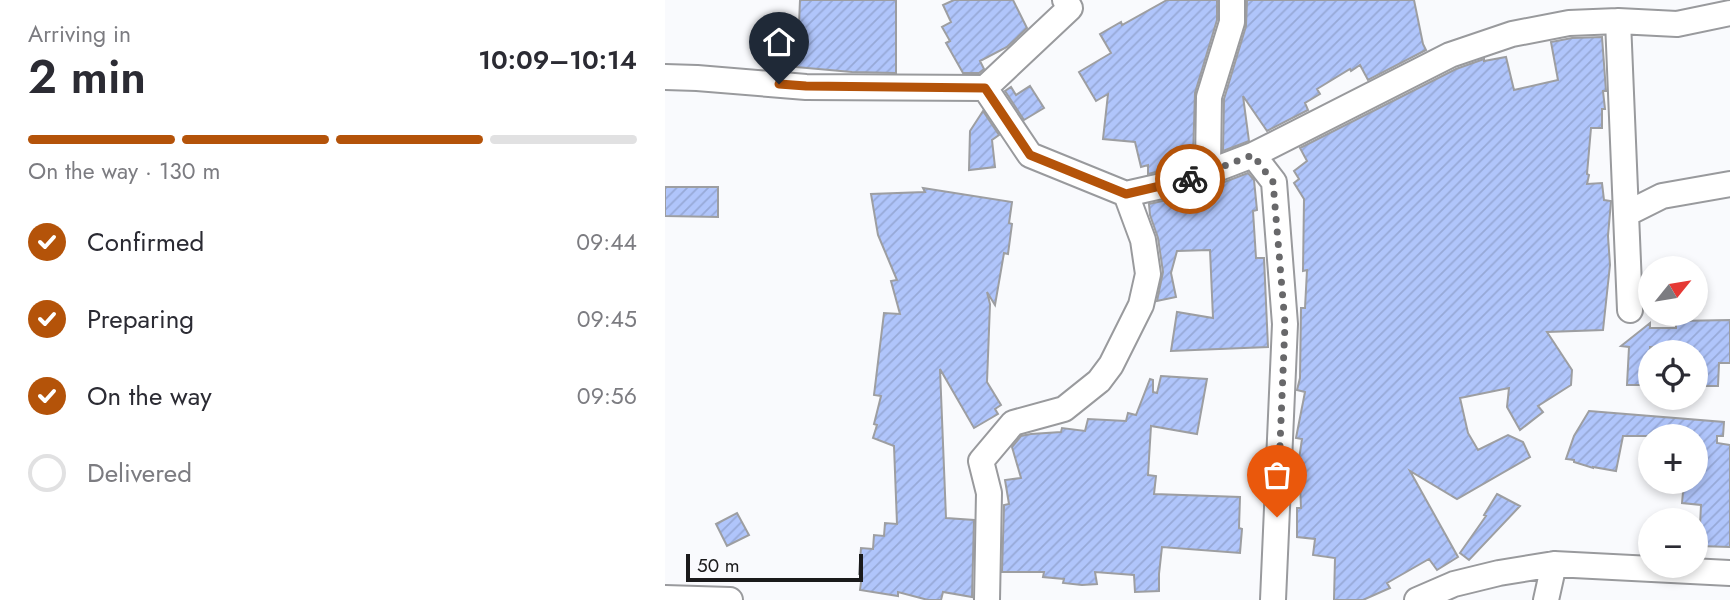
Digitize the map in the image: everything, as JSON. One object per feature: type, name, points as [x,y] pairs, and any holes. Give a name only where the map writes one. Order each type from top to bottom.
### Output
[{"type":"street","points":[[665,77],[806,86],[985,88],[1070,8],[1065,0]]},
{"type":"street","points":[[1188,180],[1208,164],[1209,97],[1232,22],[1232,0]]},
{"type":"street","points":[[985,88],[1030,155],[1126,194],[1188,180],[1253,155],[1450,55],[1512,34],[1569,23],[1618,21],[1679,12],[1730,13]]},
{"type":"street","points":[[1618,21],[1630,310]]},
{"type":"street","points":[[1253,155],[1273,182],[1285,324],[1273,600]]},
{"type":"street","points":[[1626,214],[1662,196],[1730,184]]},
{"type":"street","points":[[987,600],[989,493],[981,461],[1013,423],[1064,409],[1099,381],[1111,365],[1141,305],[1148,274],[1143,240],[1126,194]]},
{"type":"street","points":[[1546,600],[1555,564]]},
{"type":"street","points":[[1417,600],[1454,584],[1555,564],[1730,573]]},
{"type":"street","points":[[665,598],[730,600]]},
{"type":"building","points":[[800,0],[896,0],[896,73],[761,64],[763,44],[798,48]]},
{"type":"building","points":[[954,0],[1013,0],[1027,28],[1007,47],[980,61],[984,69],[979,73],[963,73],[946,43],[950,41],[942,27],[951,22],[943,5]]},
{"type":"building","points":[[1167,0],[1217,0],[1217,20],[1195,93],[1193,157],[1181,166],[1148,174],[1148,165],[1141,167],[1135,142],[1103,139],[1108,94],[1096,101],[1079,72],[1111,53],[1100,34]]},
{"type":"building","points":[[1247,0],[1414,0],[1426,50],[1368,80],[1360,65],[1351,71],[1350,69],[1317,89],[1320,94],[1305,103],[1308,110],[1267,131],[1243,96],[1249,141],[1223,151],[1224,99],[1246,26]]},
{"type":"building","points":[[1602,37],[1605,109],[1602,109],[1602,128],[1591,128],[1587,184],[1602,183],[1604,200],[1611,201],[1608,236],[1610,265],[1603,330],[1547,332],[1572,370],[1571,385],[1538,406],[1543,412],[1520,430],[1507,407],[1509,388],[1460,398],[1468,433],[1478,450],[1508,435],[1523,442],[1530,457],[1457,499],[1410,471],[1458,557],[1437,570],[1429,559],[1387,583],[1390,588],[1363,600],[1334,600],[1335,558],[1313,555],[1315,539],[1297,537],[1297,508],[1301,508],[1299,459],[1302,439],[1296,438],[1305,392],[1297,390],[1300,378],[1301,308],[1305,308],[1307,270],[1303,271],[1304,199],[1294,183],[1299,179],[1294,171],[1307,161],[1300,148],[1456,69],[1484,59],[1506,57],[1514,90],[1558,80],[1551,42]]},
{"type":"building","points":[[1030,86],[1044,108],[1024,120],[1005,91],[1011,87],[1016,95]]},
{"type":"building","points":[[983,111],[999,135],[992,140],[995,167],[969,170],[970,131]]},
{"type":"building","points":[[1248,173],[1254,180],[1257,210],[1253,211],[1256,258],[1264,258],[1268,347],[1171,351],[1177,312],[1213,318],[1210,250],[1177,251],[1171,273],[1176,297],[1157,301],[1163,272],[1149,204],[1193,194]]},
{"type":"building","points":[[665,187],[718,187],[718,217],[665,216]]},
{"type":"building","points":[[923,188],[1012,202],[1008,254],[1004,253],[995,305],[987,292],[990,304],[987,382],[1001,405],[995,409],[998,414],[974,428],[940,369],[946,518],[974,520],[972,597],[943,592],[941,600],[928,600],[898,592],[898,596],[860,590],[862,574],[859,574],[861,548],[873,549],[874,535],[884,536],[885,523],[897,524],[894,446],[873,438],[881,396],[874,395],[884,313],[900,314],[891,281],[897,280],[878,235],[871,194],[925,192]]},
{"type":"building","points":[[1708,320],[1730,320],[1730,363],[1719,363],[1718,386],[1708,386],[1708,340],[1638,340],[1638,385],[1627,385],[1629,347],[1621,346],[1646,326],[1708,326]]},
{"type":"building","points":[[1161,376],[1207,379],[1197,434],[1151,426],[1148,475],[1156,476],[1154,494],[1240,497],[1240,553],[1162,547],[1159,591],[1135,592],[1134,575],[1095,572],[1097,584],[1082,585],[1063,583],[1064,579],[1043,577],[1044,572],[1002,572],[1004,505],[1009,504],[1005,480],[1021,478],[1012,447],[1021,436],[1061,432],[1062,428],[1085,431],[1088,419],[1126,421],[1128,413],[1136,415],[1150,379],[1153,380],[1153,392],[1157,393]]},
{"type":"building","points":[[1589,411],[1724,422],[1723,436],[1717,436],[1717,443],[1730,445],[1730,547],[1708,546],[1708,508],[1682,503],[1683,494],[1708,494],[1708,424],[1638,424],[1638,436],[1623,436],[1616,471],[1593,468],[1566,459],[1574,436]]},
{"type":"building","points":[[1497,494],[1520,506],[1469,560],[1460,553],[1486,516],[1484,515]]},
{"type":"building","points":[[737,513],[749,535],[727,546],[716,524]]},
{"type":"way so far","points":[[1190,179],[1253,155],[1273,182],[1285,324],[1277,517]]},
{"type":"route","points":[[779,84],[985,88],[1030,155],[1126,194],[1190,179]]}]
